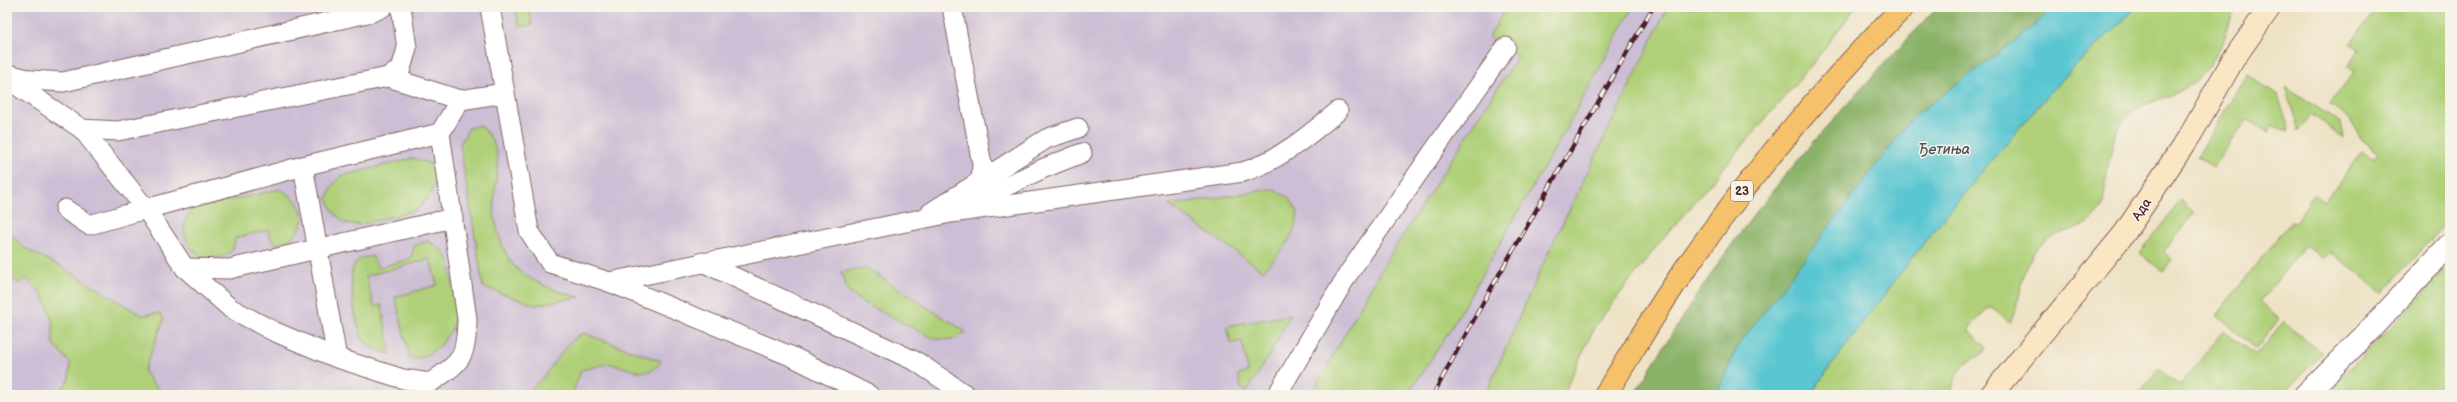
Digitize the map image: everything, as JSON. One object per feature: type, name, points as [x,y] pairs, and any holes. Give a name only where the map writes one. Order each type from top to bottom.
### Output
[{"type":"main road","name":"23","points":[[1605,395],[1682,273],[1742,190],[1824,93],[1902,8]]},
{"type":"street","name":"Ада","points":[[1991,395],[2124,234],[2191,134],[2233,60],[2270,7]]},
{"type":"street","points":[[2305,395],[2366,334],[2450,244]]},
{"type":"lane","points":[[7,74],[31,80],[63,82],[372,12],[383,7]]},
{"type":"lane","points":[[82,129],[118,131],[388,77],[401,69],[407,48],[401,7]]},
{"type":"lane","points":[[490,7],[529,231],[550,263],[609,282],[793,357],[869,395]]},
{"type":"lane","points":[[952,7],[982,164],[981,180]]},
{"type":"lane","points":[[1276,395],[1348,274],[1506,47]]},
{"type":"lane","points":[[388,77],[460,100],[505,93]]},
{"type":"lane","points":[[7,79],[82,129],[146,209],[185,268],[230,308],[273,331],[337,358],[403,379],[430,383],[457,364],[466,343],[467,319],[440,133],[460,100]]},
{"type":"lane","points":[[609,282],[702,262],[951,213],[1243,172],[1274,159],[1310,135],[1338,111]]},
{"type":"lane","points":[[917,220],[1046,139],[1078,128]]},
{"type":"lane","points":[[65,209],[89,225],[303,166],[440,133]]},
{"type":"lane","points":[[951,213],[1042,169],[1082,153]]},
{"type":"lane","points":[[303,166],[337,358]]},
{"type":"lane","points":[[185,268],[228,269],[318,250],[453,218]]},
{"type":"lane","points":[[702,262],[917,362],[966,395]]},
{"type":"shaded area","points":[[7,7],[1539,7],[1518,56],[1332,395],[7,395]]},
{"type":"shaded area","points":[[1633,7],[1668,7],[1540,270],[1485,395],[1407,395],[1447,335],[1562,136]]},
{"type":"green space","points":[[516,7],[529,7],[532,25],[519,27]]},
{"type":"green space","points":[[1506,7],[1633,7],[1562,136],[1447,335],[1407,395],[1311,395],[1380,271],[1518,56],[1489,37]]},
{"type":"green space","points":[[1668,7],[1856,7],[1810,67],[1661,241],[1595,326],[1563,395],[1485,395],[1540,270]]},
{"type":"green space","points":[[1938,7],[2054,7],[2028,31],[1737,347],[1716,395],[1634,395],[1697,294],[1759,208],[1846,105]]},
{"type":"green space","points":[[2137,7],[2234,7],[2220,48],[2205,71],[2196,80],[2184,88],[2171,95],[2138,108],[2121,122],[2117,129],[2111,150],[2103,205],[2097,215],[2090,222],[2054,236],[2045,241],[2037,249],[2027,266],[2017,305],[2010,323],[1989,306],[1968,330],[1986,347],[1982,355],[1968,361],[1960,370],[1954,381],[1951,395],[1810,395],[1925,241],[1986,166],[2059,83]]},
{"type":"green space","points":[[2378,7],[2450,7],[2450,218],[2382,293],[2330,251],[2323,259],[2305,245],[2260,302],[2279,319],[2256,349],[2216,315],[2291,222],[2295,223],[2314,194],[2325,202],[2362,151],[2374,158],[2379,153],[2360,138],[2350,119],[2330,104],[2354,72],[2347,67],[2359,50],[2350,44]]},
{"type":"green space","points":[[2247,74],[2278,95],[2289,130],[2283,131],[2273,125],[2267,133],[2247,119],[2213,167],[2197,157]]},
{"type":"green space","points":[[2285,87],[2341,123],[2344,138],[2311,114],[2299,131]]},
{"type":"green space","points":[[480,125],[489,135],[497,154],[498,164],[494,215],[506,254],[514,266],[527,276],[555,290],[580,297],[535,305],[483,287],[460,144],[469,128]]},
{"type":"green space","points":[[414,158],[431,164],[436,176],[431,194],[417,210],[360,225],[345,223],[334,213],[327,199],[332,186],[341,176]]},
{"type":"green space","points":[[280,189],[296,201],[302,214],[302,222],[299,229],[294,236],[285,243],[277,244],[271,240],[268,230],[235,238],[232,250],[225,256],[202,258],[187,242],[184,230],[187,217],[191,209]]},
{"type":"green space","points":[[1272,189],[1288,197],[1298,212],[1294,230],[1290,238],[1281,251],[1263,271],[1169,205]]},
{"type":"green space","points":[[2181,200],[2194,213],[2164,251],[2172,259],[2163,272],[2140,253]]},
{"type":"green space","points":[[7,230],[24,248],[62,267],[141,315],[160,313],[164,319],[144,371],[152,383],[166,395],[58,395],[69,379],[70,363],[53,344],[53,323],[43,295],[26,278],[19,284],[7,272]]},
{"type":"green space","points":[[428,241],[442,250],[449,259],[456,313],[452,329],[440,346],[423,357],[410,359],[395,297],[437,285],[430,259],[366,276],[374,306],[382,305],[390,354],[373,348],[365,342],[358,327],[352,292],[352,271],[354,265],[360,259],[372,256],[378,268],[410,259],[415,245]]},
{"type":"green space","points":[[2450,265],[2450,395],[2323,395],[2385,334]]},
{"type":"green space","points":[[866,268],[966,332],[952,340],[935,339],[862,302],[847,291],[841,272]]},
{"type":"green space","points":[[1290,315],[1268,358],[1246,392],[1241,388],[1238,375],[1248,372],[1242,341],[1231,343],[1227,326]]},
{"type":"green space","points":[[2283,322],[2322,353],[2282,395],[2137,395],[2159,369],[2180,386],[2223,331],[2256,355]]},
{"type":"green space","points":[[583,333],[661,361],[650,371],[644,372],[609,364],[581,370],[572,395],[524,395],[538,383],[567,346]]},
{"type":"water","name":"Ђетиња","points":[[2054,7],[2137,7],[2059,83],[1986,166],[1925,241],[1810,395],[1716,395],[1737,347],[1913,117],[2028,31]]},
{"type":"railway","points":[[1433,395],[1485,299],[1653,7]]}]
